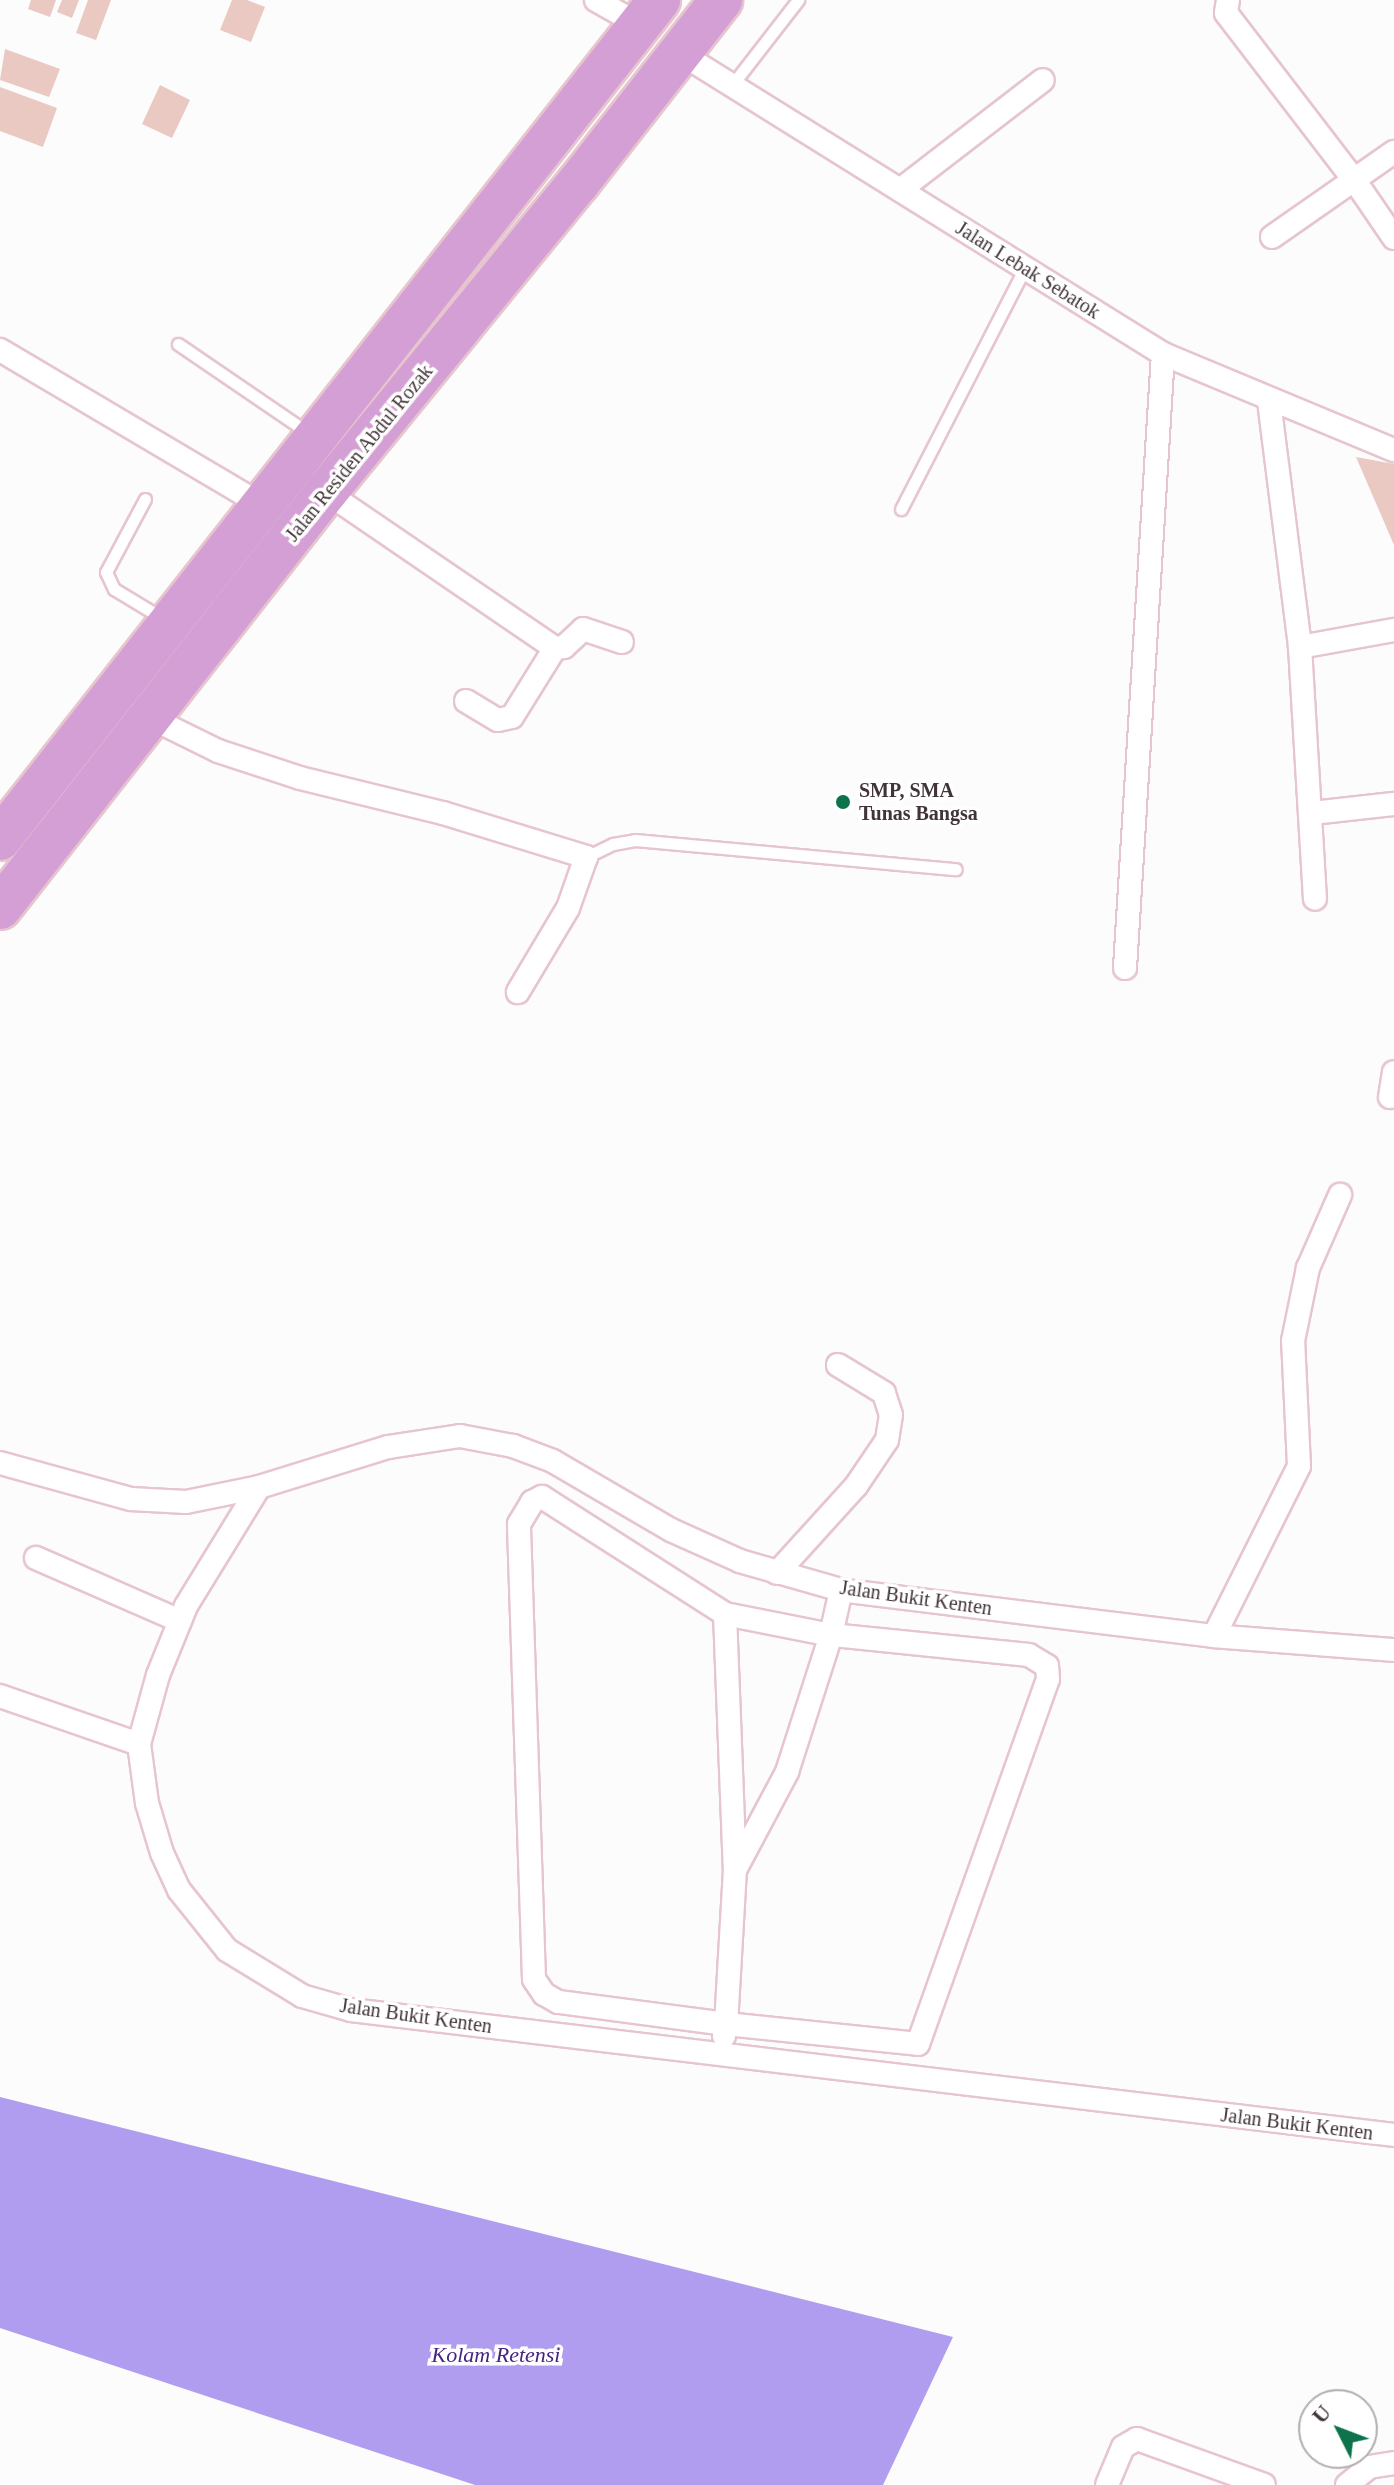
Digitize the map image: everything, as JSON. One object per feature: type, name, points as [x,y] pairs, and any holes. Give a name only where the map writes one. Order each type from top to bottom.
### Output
[{"type":"highway","name":"Jalan Residen Abdul Rozak","points":[[0,908],[326,492],[721,0]]},
{"type":"highway","name":"Jalan Residen Abdul Rozak","points":[[0,839],[650,12]]},
{"type":"street","points":[[596,0],[650,12]]},
{"type":"street","points":[[1228,0],[1226,13],[1355,181],[1394,238]]},
{"type":"street","name":"Jalan Lebak Sebatok","points":[[680,53],[1163,354],[1269,401],[1394,450]]},
{"type":"street","points":[[900,190],[1043,80]]},
{"type":"street","points":[[1272,237],[1394,152]]},
{"type":"street","points":[[0,350],[262,505]]},
{"type":"street","points":[[1125,968],[1163,354]]},
{"type":"street","points":[[1269,401],[1300,647],[1315,899]]},
{"type":"street","points":[[326,492],[555,648],[563,648],[583,629],[622,642]]},
{"type":"street","points":[[1300,647],[1394,630]]},
{"type":"street","points":[[466,701],[498,720],[512,717],[555,648]]},
{"type":"street","points":[[149,717],[218,751],[300,778],[443,813],[586,857],[568,908],[518,992]]},
{"type":"street","points":[[1312,813],[1394,804]]},
{"type":"street","points":[[1390,1097],[1394,1072]]},
{"type":"street","points":[[1214,1636],[1299,1466],[1293,1341],[1308,1268],[1340,1195]]},
{"type":"street","points":[[777,1573],[856,1486],[887,1440],[891,1415],[884,1393],[838,1365]]},
{"type":"street","name":"Jalan Bukit Kenten","points":[[1394,1650],[1214,1636],[841,1590],[740,1561],[671,1530],[553,1461],[513,1446],[460,1436],[388,1447],[259,1487],[180,1621],[158,1675],[139,1744],[147,1803],[162,1853],[179,1890],[227,1950],[302,1996],[351,2010],[1394,2135]]},
{"type":"street","points":[[0,1463],[131,1499],[186,1502],[259,1487]]},
{"type":"street","points":[[542,1497],[551,1500],[725,1614],[831,1635],[1029,1655],[1047,1666],[1048,1679],[918,2044],[558,2002],[544,1994],[534,1979],[519,1524],[524,1513],[532,1502],[542,1497]]},
{"type":"street","points":[[36,1558],[180,1621]]},
{"type":"street","points":[[735,1869],[787,1772],[831,1635],[841,1590]]},
{"type":"street","points":[[721,2054],[726,2024],[735,1869],[725,1614]]},
{"type":"street","points":[[0,1696],[139,1744]]},
{"type":"street","points":[[1107,2485],[1120,2452],[1127,2443],[1137,2439],[1264,2485]]},
{"type":"street","points":[[1347,2485],[1369,2467],[1394,2463]]},
{"type":"lane","points":[[732,85],[798,0]]},
{"type":"lane","points":[[901,509],[1025,268]]},
{"type":"lane","points":[[178,344],[316,439]]},
{"type":"lane","points":[[145,499],[106,572],[114,589],[169,622]]},
{"type":"lane","points":[[586,857],[613,844],[635,840],[956,869]]},
{"type":"water","name":"Kolam Retensi","points":[[0,2097],[953,2337],[883,2485],[475,2485],[0,2328]]},
{"type":"building","points":[[31,0],[56,0],[50,17],[28,9]]},
{"type":"building","points":[[62,0],[79,0],[72,18],[57,12]]},
{"type":"building","points":[[88,0],[111,0],[96,40],[76,33]]},
{"type":"building","points":[[232,0],[247,0],[265,7],[251,42],[220,30]]},
{"type":"building","points":[[5,49],[60,69],[49,97],[0,80]]},
{"type":"building","points":[[160,85],[190,100],[172,138],[142,124]]},
{"type":"building","points":[[0,87],[57,108],[43,147],[0,131]]},
{"type":"building","points":[[1356,457],[1394,464],[1394,545]]},
{"type":"place","name":"SMP, SMA Tunas Bangsa","points":[[843,802]]}]
